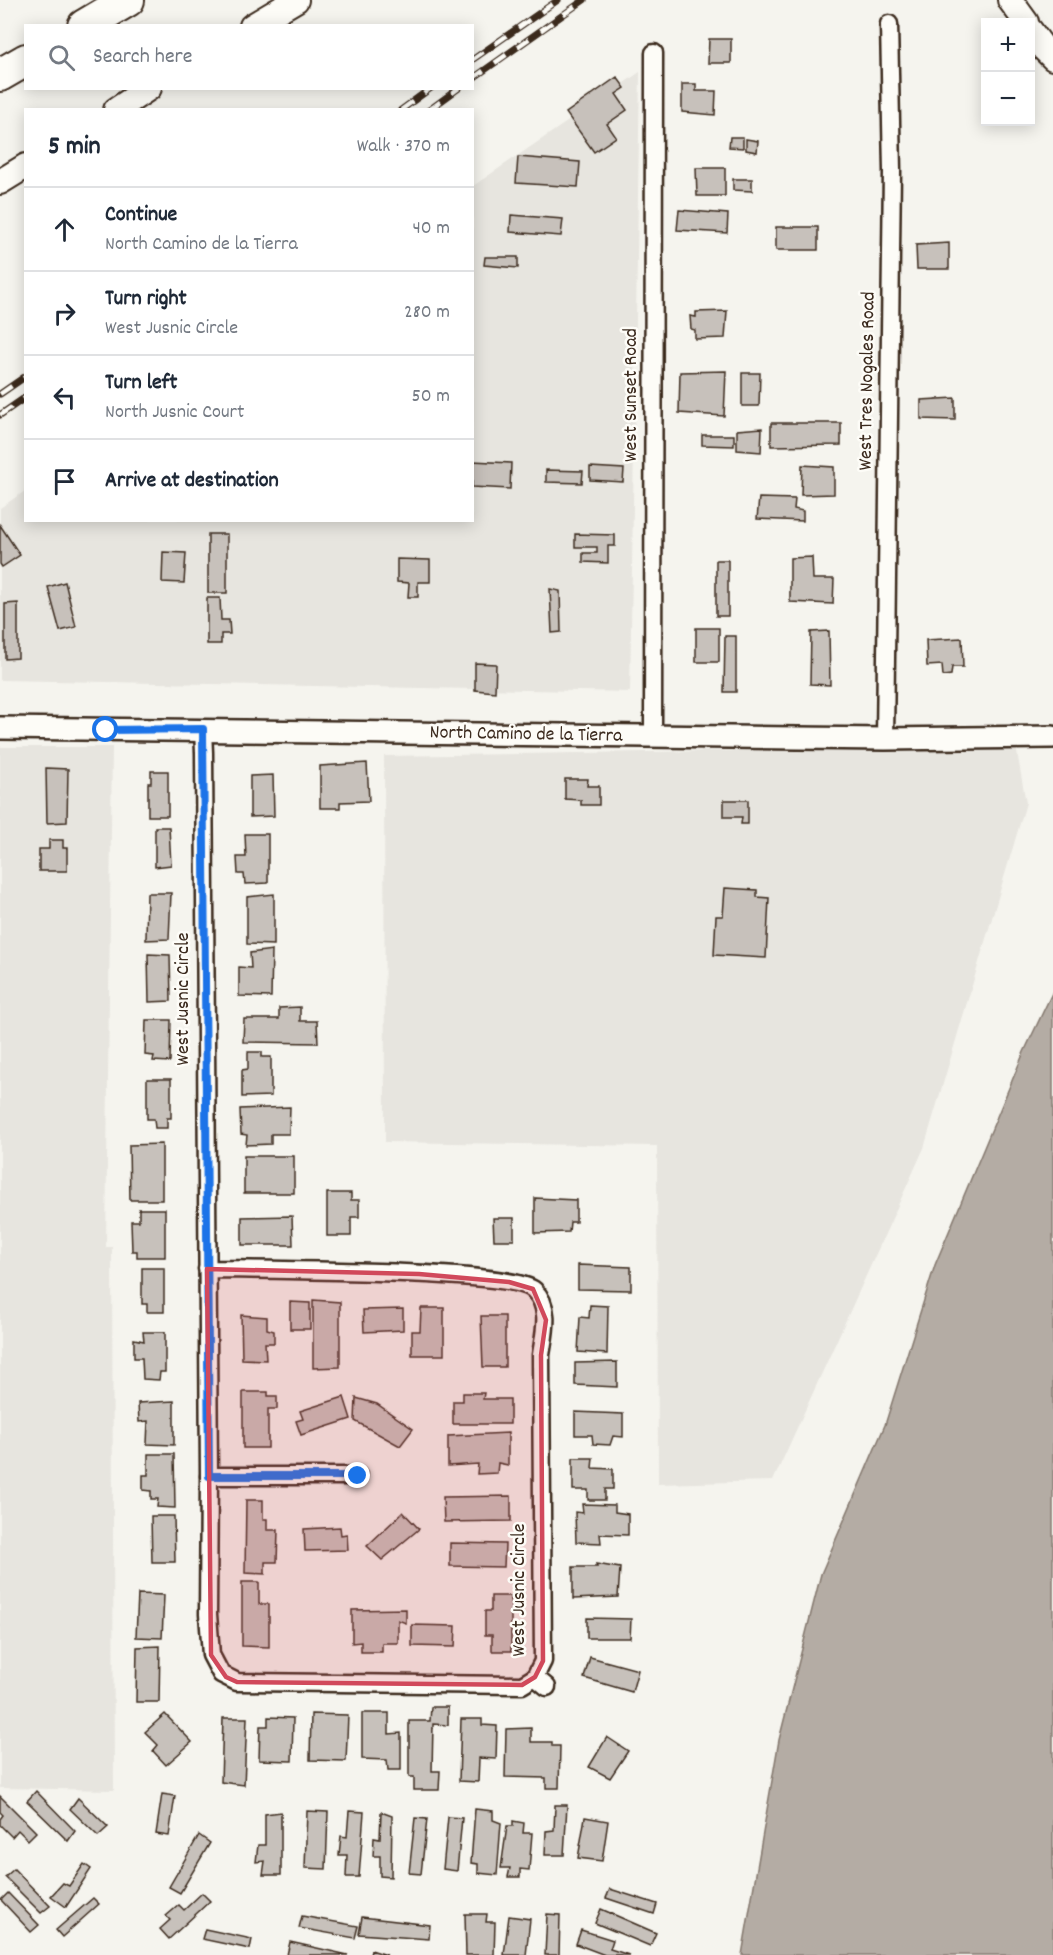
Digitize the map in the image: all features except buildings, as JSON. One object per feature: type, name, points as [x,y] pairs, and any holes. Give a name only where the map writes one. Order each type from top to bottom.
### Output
[{"type":"highway","points":[[87,24],[128,0]]},
{"type":"highway","points":[[0,75],[24,61]]},
{"type":"main road","points":[[255,24],[296,0]]},
{"type":"main road","points":[[1010,0],[1023,18]]},
{"type":"main road","points":[[1035,37],[1053,58]]},
{"type":"main road","points":[[119,108],[146,90]]},
{"type":"main road","points":[[0,182],[24,167]]},
{"type":"street","name":"West Tres Nogales Road","points":[[885,739],[892,171],[889,24]]},
{"type":"street","name":"West Sunset Road","points":[[652,736],[654,53]]},
{"type":"street","name":"North Camino de la Tierra","points":[[0,728],[885,739],[1053,737]]},
{"type":"street","name":"West Jusnic Circle","points":[[203,729],[208,1614],[213,1675],[237,1682],[522,1685],[541,1682],[543,1661],[541,1355],[546,1320],[543,1291],[509,1282],[419,1274],[207,1269]]},
{"type":"street","points":[[209,1476],[358,1476]]},
{"type":"highlighted area","points":[[207,1269],[419,1274],[509,1282],[533,1289],[546,1320],[541,1355],[543,1661],[535,1677],[522,1685],[237,1682],[226,1677],[211,1655]]},
{"type":"shaded area","points":[[640,72],[630,692],[0,680],[0,508],[24,492],[24,522],[474,522],[474,185]]},
{"type":"shaded area","points":[[1016,746],[1026,803],[924,1148],[773,1481],[658,1484],[657,1146],[385,1142],[384,756]]},
{"type":"shaded area","points":[[0,747],[112,747],[106,1247],[112,1247],[114,1790],[0,1788]]},
{"type":"shaded area","points":[[1053,991],[1053,1955],[742,1955],[779,1740],[821,1574],[885,1425],[935,1265],[1024,1052]]},
{"type":"railway","points":[[474,59],[558,0]]},
{"type":"railway","points":[[474,78],[584,0]]},
{"type":"railway","points":[[404,108],[428,90]]},
{"type":"railway","points":[[432,108],[456,90]]},
{"type":"railway","points":[[0,394],[24,377]]},
{"type":"railway","points":[[0,415],[24,398]]},
{"type":"route","points":[[106,730],[203,729],[209,1476],[358,1476]]}]
